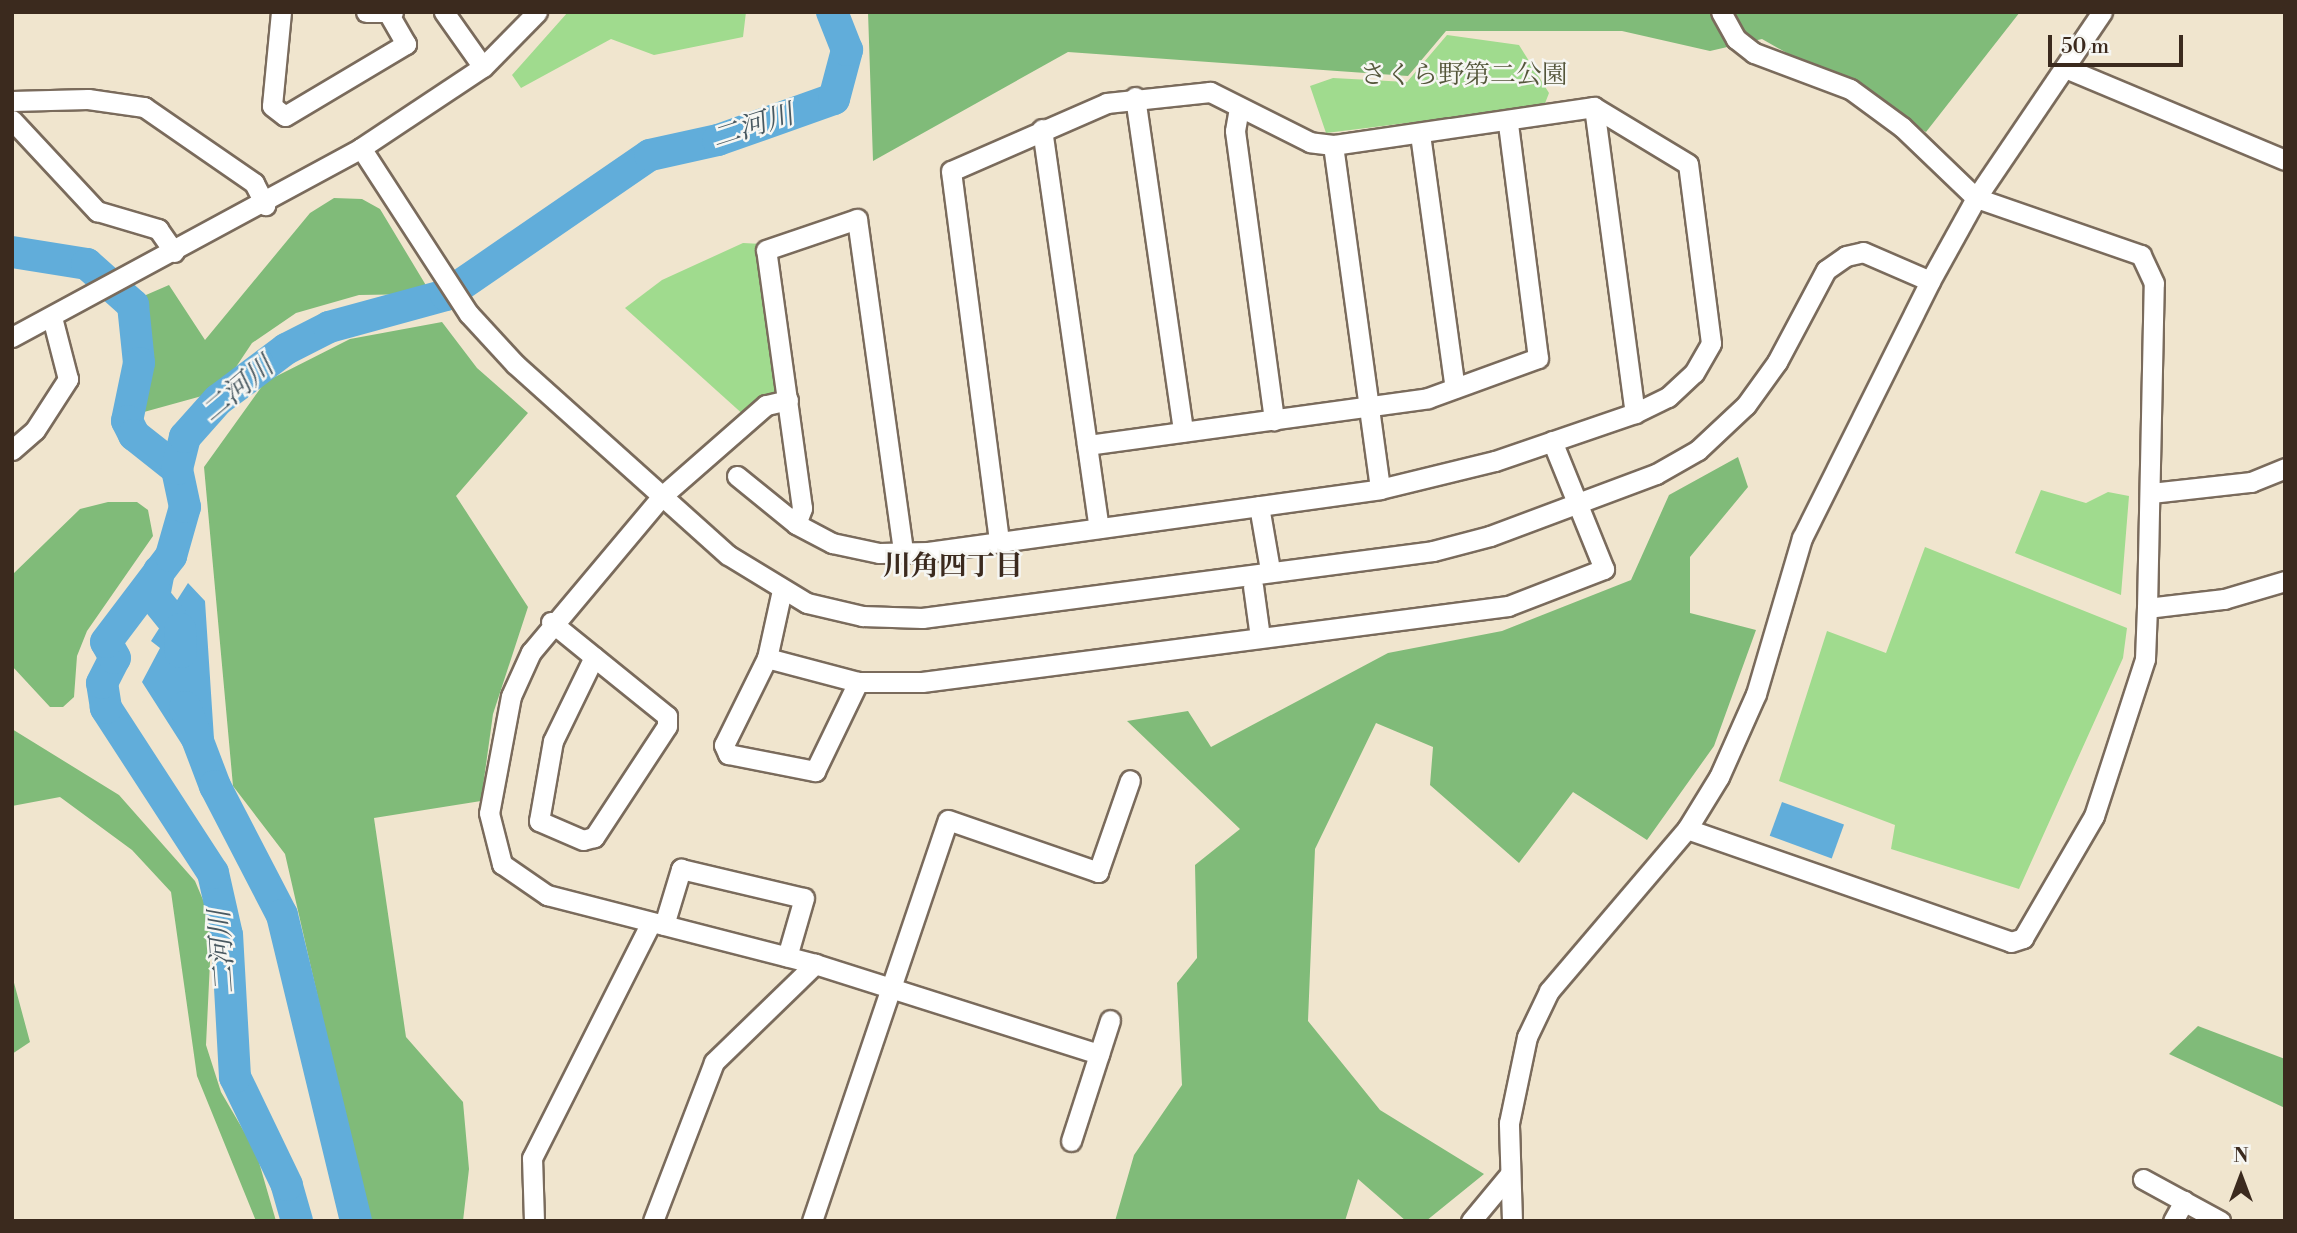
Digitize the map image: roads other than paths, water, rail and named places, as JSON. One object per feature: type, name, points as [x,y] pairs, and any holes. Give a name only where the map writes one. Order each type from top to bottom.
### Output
[{"type":"street","points":[[281,12],[272,106],[285,116],[406,44],[391,13],[366,12]]},
{"type":"street","points":[[444,12],[483,66]]},
{"type":"street","points":[[12,337],[265,205],[361,148],[483,66],[537,12]]},
{"type":"street","points":[[1512,1221],[1510,1174],[1517,1073],[1549,991],[1687,829],[1720,777],[1756,694],[1802,538],[1930,281],[1976,198],[2102,12]]},
{"type":"street","points":[[1687,829],[2011,943],[2023,938],[2094,816],[2145,659],[2151,493],[2151,270],[2141,255],[1976,198],[1902,127],[1850,89],[1754,53],[1725,15]]},
{"type":"street","points":[[2065,68],[2285,160]]},
{"type":"street","points":[[737,476],[796,524],[832,543],[879,553],[999,541],[1380,489],[1430,480],[1552,441],[1635,412],[1694,373],[1711,343],[1688,164],[1594,107],[1508,123],[1333,145],[1310,142],[1210,92],[1135,97],[1042,129],[951,171],[999,541]]},
{"type":"street","points":[[1135,97],[1183,432]]},
{"type":"street","points":[[12,101],[88,99],[144,107],[254,183],[265,205]]},
{"type":"street","points":[[1594,107],[1635,412]]},
{"type":"street","points":[[1239,108],[1235,131],[1274,420]]},
{"type":"street","points":[[12,120],[97,211],[158,229],[174,252]]},
{"type":"street","points":[[1087,445],[1368,408],[1455,388],[1538,358],[1508,123]]},
{"type":"street","points":[[1042,129],[1099,528]]},
{"type":"street","points":[[1420,134],[1455,388]]},
{"type":"street","points":[[1333,145],[1380,489]]},
{"type":"street","points":[[361,148],[469,314],[514,364],[727,555],[782,590],[862,616],[922,618],[1270,570],[1433,551],[1578,505],[1656,474],[1724,429],[1777,362],[1826,270],[1846,256],[1863,252],[1930,281]]},
{"type":"street","points":[[796,524],[802,508],[766,250],[857,219],[903,551]]},
{"type":"street","points":[[12,450],[35,430],[68,379],[52,317]]},
{"type":"street","points":[[788,400],[766,405],[662,496],[551,622],[511,696],[489,813],[491,839],[502,864],[522,883],[657,923],[816,964],[1099,1054]]},
{"type":"street","points":[[767,658],[858,682],[922,682],[1508,606],[1604,569],[1552,441]]},
{"type":"street","points":[[2151,493],[2251,482],[2285,468]]},
{"type":"street","points":[[1259,506],[1270,570]]},
{"type":"street","points":[[2147,608],[2224,599],[2285,581]]},
{"type":"street","points":[[1253,586],[1259,638]]},
{"type":"street","points":[[782,590],[767,658],[724,745],[728,754],[815,771],[858,682]]},
{"type":"street","points":[[551,622],[667,716],[667,726],[594,836],[583,840],[539,821],[553,741],[594,657]]},
{"type":"street","points":[[812,1221],[948,820],[1098,872],[1130,780]]},
{"type":"street","points":[[534,1221],[532,1158],[657,923],[681,869],[804,898],[787,957]]},
{"type":"street","points":[[653,1221],[714,1062],[816,964]]},
{"type":"street","points":[[1071,1141],[1110,1020]]},
{"type":"street","points":[[1471,1221],[1510,1174]]},
{"type":"street","points":[[2143,1179],[2220,1221]]},
{"type":"street","points":[[2173,1221],[2184,1201]]},
{"type":"water","points":[[188,583],[205,601],[214,739],[188,754],[142,682],[160,648],[151,641]]},
{"type":"water","points":[[1782,802],[1844,825],[1832,858],[1770,836]]},
{"type":"waterway","name":"二河川","points":[[297,1221],[287,1185],[235,1077],[227,935],[213,873],[106,708],[102,683],[115,658],[106,642],[171,556],[185,507],[177,469],[185,437],[218,400],[286,349],[329,327],[446,295],[650,155],[718,140],[834,99],[847,50],[832,12]]},
{"type":"waterway","points":[[12,252],[87,264],[133,305],[139,363],[127,421],[134,435],[177,469]]},
{"type":"waterway","points":[[159,571],[154,597],[180,629],[181,652]]},
{"type":"waterway","points":[[185,707],[215,786],[282,915],[356,1221]]},
{"type":"district","name":"川角四丁目","points":[[953,567]]},
{"type":"park label","name":"さくら野第二公園","points":[[1464,76]]}]
